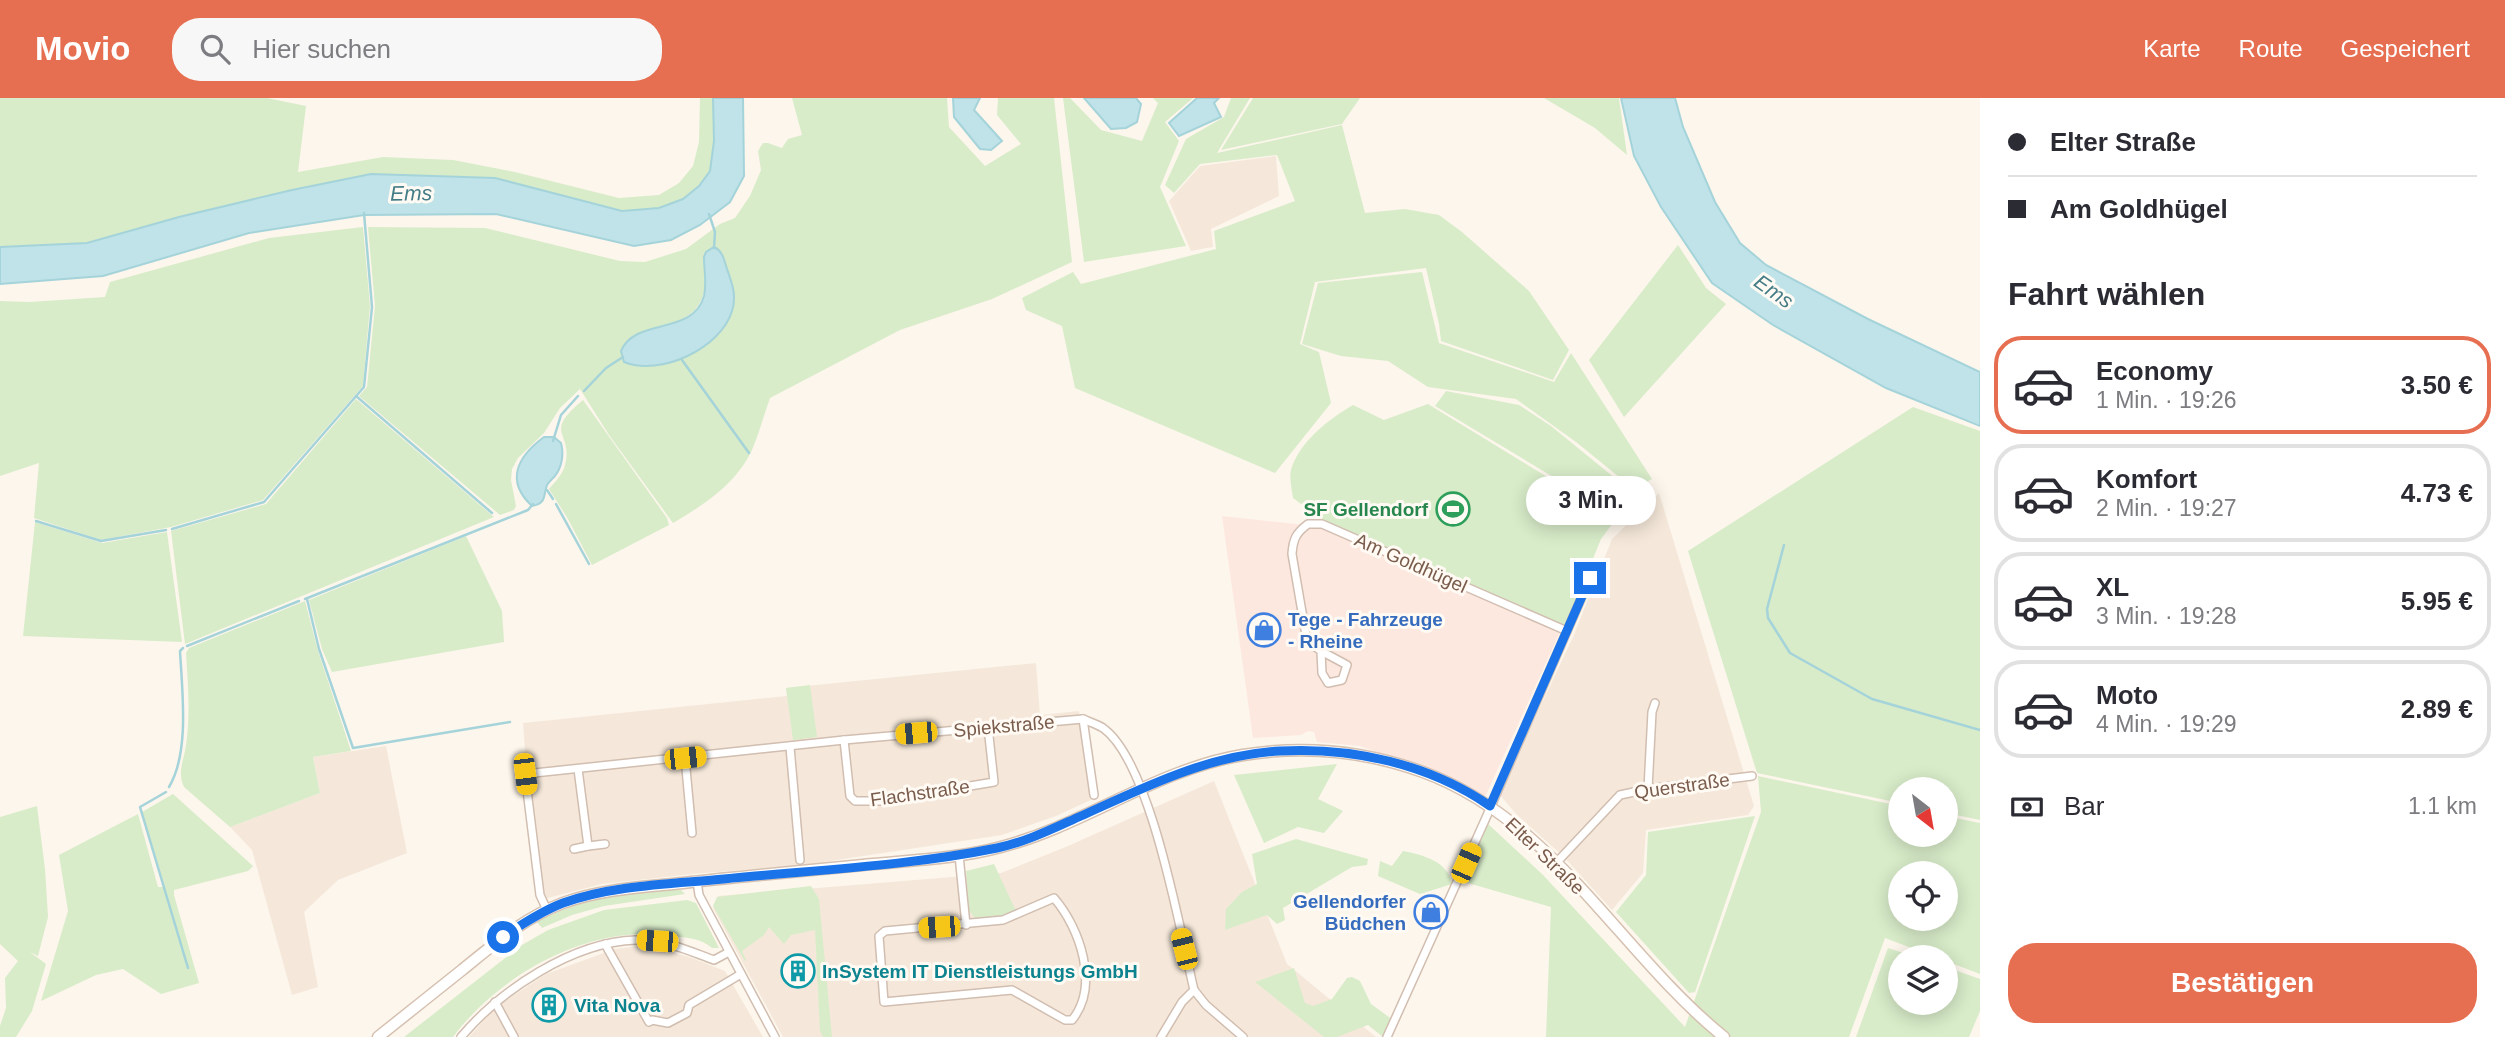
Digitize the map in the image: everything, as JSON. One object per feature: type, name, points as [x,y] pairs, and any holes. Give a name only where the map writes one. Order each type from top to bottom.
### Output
[{"type":"main road","name":"Elter Straße","points":[[378,1037],[503,937],[547,910],[573,900],[595,894],[697,881],[959,855],[1000,847],[1033,837],[1207,763],[1241,755],[1285,751],[1329,751],[1378,758],[1455,786],[1490,806],[1508,818],[1557,862],[1655,973],[1724,1037]]},
{"type":"street","name":"Am Goldhügel","points":[[1321,651],[1322,673],[1328,683],[1342,680],[1347,665],[1307,641],[1292,554],[1293,540],[1298,531],[1308,524],[1322,524],[1567,631]]},
{"type":"street","points":[[1387,1037],[1590,578]]},
{"type":"street","points":[[1648,789],[1652,712],[1655,703]]},
{"type":"street","points":[[1083,719],[1094,795]]},
{"type":"street","name":"Spiekstraße","points":[[547,910],[540,895],[525,774],[844,740],[1083,719],[1102,728],[1116,742],[1141,789],[1152,816],[1194,990]]},
{"type":"street","name":"Flachstraße","points":[[844,740],[850,796],[855,801],[880,801],[994,782],[988,727]]},
{"type":"street","points":[[790,747],[800,860]]},
{"type":"street","points":[[685,758],[692,833]]},
{"type":"street","points":[[578,769],[588,846]]},
{"type":"street","name":"Querstraße","points":[[1557,862],[1620,795],[1752,776]]},
{"type":"street","points":[[574,849],[605,844]]},
{"type":"street","points":[[959,855],[966,925]]},
{"type":"street","points":[[697,881],[699,895],[775,1037]]},
{"type":"street","points":[[1054,898],[1080,943],[1086,970],[1087,978],[1078,1013],[1072,1020],[1065,1020],[1012,990],[884,1002],[879,936],[885,931],[966,925],[1003,920],[1054,898]]},
{"type":"street","points":[[461,1037],[495,1002],[522,983],[551,966],[605,944],[636,940],[657,941],[715,960],[729,952]]},
{"type":"street","points":[[605,944],[649,1022],[652,1020],[668,1023],[687,1013],[689,1005],[741,974]]},
{"type":"street","points":[[1161,1037],[1182,1002],[1194,990],[1206,1005],[1242,1037]]},
{"type":"street","points":[[495,1002],[514,1037]]},
{"type":"shaded area","points":[[1276,156],[1279,196],[1211,229],[1213,247],[1191,251],[1169,201],[1200,166]]},
{"type":"shaded area","points":[[1659,493],[1754,806],[1748,815],[1646,830],[1643,873],[1612,910],[1564,857],[1517,815],[1499,794],[1573,637],[1612,539]]},
{"type":"shaded area","points":[[1222,516],[1323,527],[1560,632],[1485,797],[1427,770],[1360,746],[1317,742],[1314,732],[1253,738]]},
{"type":"shaded area","points":[[1036,663],[1040,715],[1079,711],[1093,799],[1056,816],[1002,835],[804,865],[602,884],[544,899],[527,778],[523,723],[787,696],[786,688]]},
{"type":"shaded area","points":[[386,746],[407,853],[338,880],[304,912],[318,987],[292,995],[252,850],[230,827],[320,793],[313,757]]},
{"type":"shaded area","points":[[1214,781],[1287,964],[1376,1037],[783,1037],[713,908],[718,896],[1001,873]]},
{"type":"shaded area","points":[[647,945],[725,971],[763,1037],[469,1037],[495,1008],[546,974],[615,949]]},
{"type":"green space","points":[[0,98],[267,98],[306,106],[298,172],[383,157],[453,160],[515,172],[619,198],[659,195],[679,183],[693,166],[699,142],[700,98],[713,98],[714,141],[710,171],[699,186],[683,200],[659,208],[622,211],[495,178],[292,190],[179,217],[87,243],[0,247]]},
{"type":"green space","points":[[792,98],[947,98],[949,127],[985,166],[1021,144],[997,115],[998,98],[1054,98],[1072,262],[992,299],[900,330],[770,398],[752,450],[737,473],[708,501],[673,523],[609,435],[580,389],[560,408],[544,433],[518,458],[512,469],[511,480],[516,506],[514,510],[500,515],[359,396],[367,387],[375,306],[368,227],[485,228],[620,261],[645,262],[686,249],[720,224],[735,218],[750,196],[761,170],[758,151],[763,143],[782,148],[788,139],[802,135]],"holes":[[[719,249],[732,285],[725,325],[695,353],[640,333],[681,320],[699,305],[705,280],[704,262]]]},
{"type":"green space","points":[[1063,98],[1070,98],[1101,130],[1142,141],[1158,103],[1153,98],[1193,98],[1165,122],[1179,141],[1160,187],[1186,246],[1084,262]]},
{"type":"green space","points":[[1231,98],[1250,98],[1217,153],[1342,125],[1365,213],[1405,209],[1439,215],[1529,291],[1569,350],[1553,380],[1441,341],[1426,268],[1315,282],[1300,344],[1319,352],[1331,403],[1275,473],[1075,388],[1062,326],[1026,310],[1022,298],[1073,272],[1081,284],[1216,249],[1214,231],[1295,201],[1277,155],[1200,164],[1174,193],[1165,185],[1186,139],[1224,117]]},
{"type":"green space","points":[[1253,98],[1360,98],[1342,124],[1221,150]]},
{"type":"green space","points":[[1544,98],[1619,98],[1627,155],[1595,128]]},
{"type":"green space","points":[[363,227],[370,306],[363,386],[263,500],[171,527],[101,540],[34,518],[39,463],[0,476],[0,301],[29,302],[105,297],[110,282],[269,238]]},
{"type":"green space","points":[[1678,245],[1706,288],[1726,304],[1624,417],[1589,360]]},
{"type":"green space","points":[[1422,272],[1439,343],[1554,382],[1571,353],[1652,479],[1634,489],[1576,442],[1516,399],[1428,387],[1388,361],[1341,356],[1302,344],[1318,283]]},
{"type":"green space","points":[[1446,391],[1519,405],[1551,426],[1632,492],[1615,514],[1435,406]]},
{"type":"green space","points":[[356,399],[494,517],[185,644],[171,531],[266,504]]},
{"type":"green space","points":[[583,400],[667,518],[669,525],[592,565],[549,489],[561,475],[565,465],[567,454],[561,427],[571,411]]},
{"type":"green space","name":"SF Gellendorf","points":[[1428,404],[1616,519],[1601,539],[1565,628],[1322,519],[1293,498],[1290,473],[1295,460],[1316,432],[1334,417],[1353,405],[1384,420]]},
{"type":"green space","points":[[1913,407],[1980,431],[1980,820],[1958,815],[1958,777],[1888,777],[1888,800],[1757,773],[1688,551]]},
{"type":"green space","points":[[35,522],[102,543],[167,532],[182,642],[23,636]]},
{"type":"green space","points":[[466,536],[502,611],[504,642],[332,672],[322,649],[309,600]]},
{"type":"green space","points":[[305,601],[318,651],[351,751],[313,757],[320,793],[230,827],[182,783],[181,769],[187,739],[188,714],[186,653],[189,648]]},
{"type":"green space","points":[[810,685],[817,737],[793,740],[786,688]]},
{"type":"green space","points":[[1337,764],[1318,799],[1343,811],[1324,833],[1298,827],[1264,843],[1234,775]]},
{"type":"green space","points":[[1758,776],[1888,803],[1888,847],[1958,847],[1958,818],[1980,823],[1980,974],[1958,966],[1958,945],[1903,945],[1885,938],[1849,1037],[1546,1037],[1551,907],[1461,881],[1487,823],[1543,875],[1685,1027],[1761,812]]},
{"type":"green space","points":[[173,794],[253,866],[248,871],[174,890],[199,983],[161,994],[123,969],[96,975],[41,1001],[68,911],[59,855],[138,814],[158,887],[165,887],[142,812]]},
{"type":"green space","points":[[37,806],[48,917],[38,956],[30,952],[46,964],[32,1011],[16,1037],[0,1037],[0,1026],[6,1008],[5,978],[18,961],[0,944],[0,817]]},
{"type":"green space","points":[[1755,816],[1695,992],[1689,993],[1616,912],[1646,875],[1648,832]]},
{"type":"green space","points":[[1296,839],[1368,859],[1367,865],[1352,867],[1283,908],[1285,920],[1277,924],[1267,915],[1225,930],[1226,909],[1242,892],[1257,884],[1252,854]]},
{"type":"green space","points":[[1403,851],[1434,860],[1450,876],[1452,884],[1420,894],[1378,876],[1380,861],[1392,866]]},
{"type":"green space","points":[[994,864],[1016,911],[977,920],[969,911],[966,871]]},
{"type":"green space","points":[[811,886],[819,899],[832,1037],[823,1037],[820,1031],[815,930],[791,935],[784,944],[769,927],[764,935],[742,951],[745,961],[713,906],[717,897]]},
{"type":"green space","points":[[681,890],[685,894],[604,906],[572,915],[542,928],[537,922],[602,898]]},
{"type":"green space","points":[[687,900],[696,903],[719,948],[712,948],[688,938],[641,934],[610,937],[580,945],[522,973],[496,992],[453,1037],[404,1037],[522,945],[548,930],[604,910]]},
{"type":"green space","points":[[1888,948],[1888,1015],[1958,1015],[1958,971],[1980,979],[1980,1011],[1969,1037],[1856,1037]]},
{"type":"green space","points":[[1294,968],[1305,1003],[1313,1006],[1332,999],[1347,978],[1360,981],[1371,1004],[1393,1020],[1386,1037],[1368,1025],[1337,1037],[1324,1037],[1255,982]]},
{"type":"water","name":"Ems","points":[[713,98],[743,98],[744,176],[730,202],[700,225],[671,240],[634,246],[496,214],[364,215],[249,233],[103,276],[0,284],[0,247],[87,243],[179,217],[371,174],[495,178],[622,211],[659,208],[683,199],[699,186],[710,171],[714,141]]},
{"type":"water","points":[[953,98],[980,98],[974,110],[1002,141],[991,150],[980,149],[954,117]]},
{"type":"water","points":[[1084,98],[1136,98],[1141,104],[1137,122],[1126,128],[1111,129]]},
{"type":"water","points":[[1197,98],[1219,98],[1214,103],[1221,117],[1179,136],[1169,123]]},
{"type":"water","name":"Ems","points":[[1621,98],[1675,98],[1683,127],[1715,202],[1740,243],[1766,265],[1868,319],[1980,372],[1980,426],[1886,388],[1773,325],[1712,283],[1661,207],[1634,156]]},
{"type":"water","points":[[714,247],[723,256],[731,279],[734,300],[726,324],[716,337],[687,356],[671,362],[639,366],[624,362],[621,351],[628,341],[638,334],[688,317],[698,308],[705,291],[704,257],[706,252]]},
{"type":"water","points":[[544,437],[554,437],[561,443],[562,460],[547,485],[544,498],[532,506],[519,487],[518,470],[527,453]]},
{"type":"waterway","points":[[172,529],[264,502],[364,387],[372,307],[364,213]]},
{"type":"waterway","points":[[709,214],[715,232],[714,248]]},
{"type":"waterway","points":[[584,391],[606,368],[623,357]]},
{"type":"waterway","points":[[682,360],[749,453]]},
{"type":"waterway","points":[[356,396],[492,513]]},
{"type":"waterway","points":[[553,441],[561,415],[578,396]]},
{"type":"waterway","points":[[547,490],[553,499]]},
{"type":"waterway","points":[[305,599],[528,510],[533,504]]},
{"type":"waterway","points":[[556,504],[589,564]]},
{"type":"waterway","points":[[36,521],[101,541],[166,530]]},
{"type":"waterway","points":[[1784,545],[1767,609],[1768,618],[1790,653],[1872,699],[1980,730]]},
{"type":"waterway","points":[[307,599],[319,649],[353,748],[510,722]]},
{"type":"waterway","points":[[187,646],[299,601]]},
{"type":"waterway","points":[[169,787],[176,773],[182,739],[180,651],[183,648]]},
{"type":"waterway","points":[[166,792],[140,807],[188,968]]},
{"type":"place","name":"SF Gellendorf","points":[[1453,509]]},
{"type":"place","name":"Tege - Fahrzeuge - Rheine","points":[[1264,630]]},
{"type":"place","name":"Gellendorfer Büdchen","points":[[1431,912]]},
{"type":"place","name":"InSystem IT Dienstleistungs GmbH","points":[[798,971]]},
{"type":"place","name":"Vita Nova","points":[[549,1005]]},
{"type":"route","points":[[503,937],[547,910],[603,893],[697,881],[943,858],[1000,847],[1033,837],[1175,775],[1207,763],[1241,755],[1305,750],[1378,758],[1427,774],[1490,806],[1590,578]]}]
